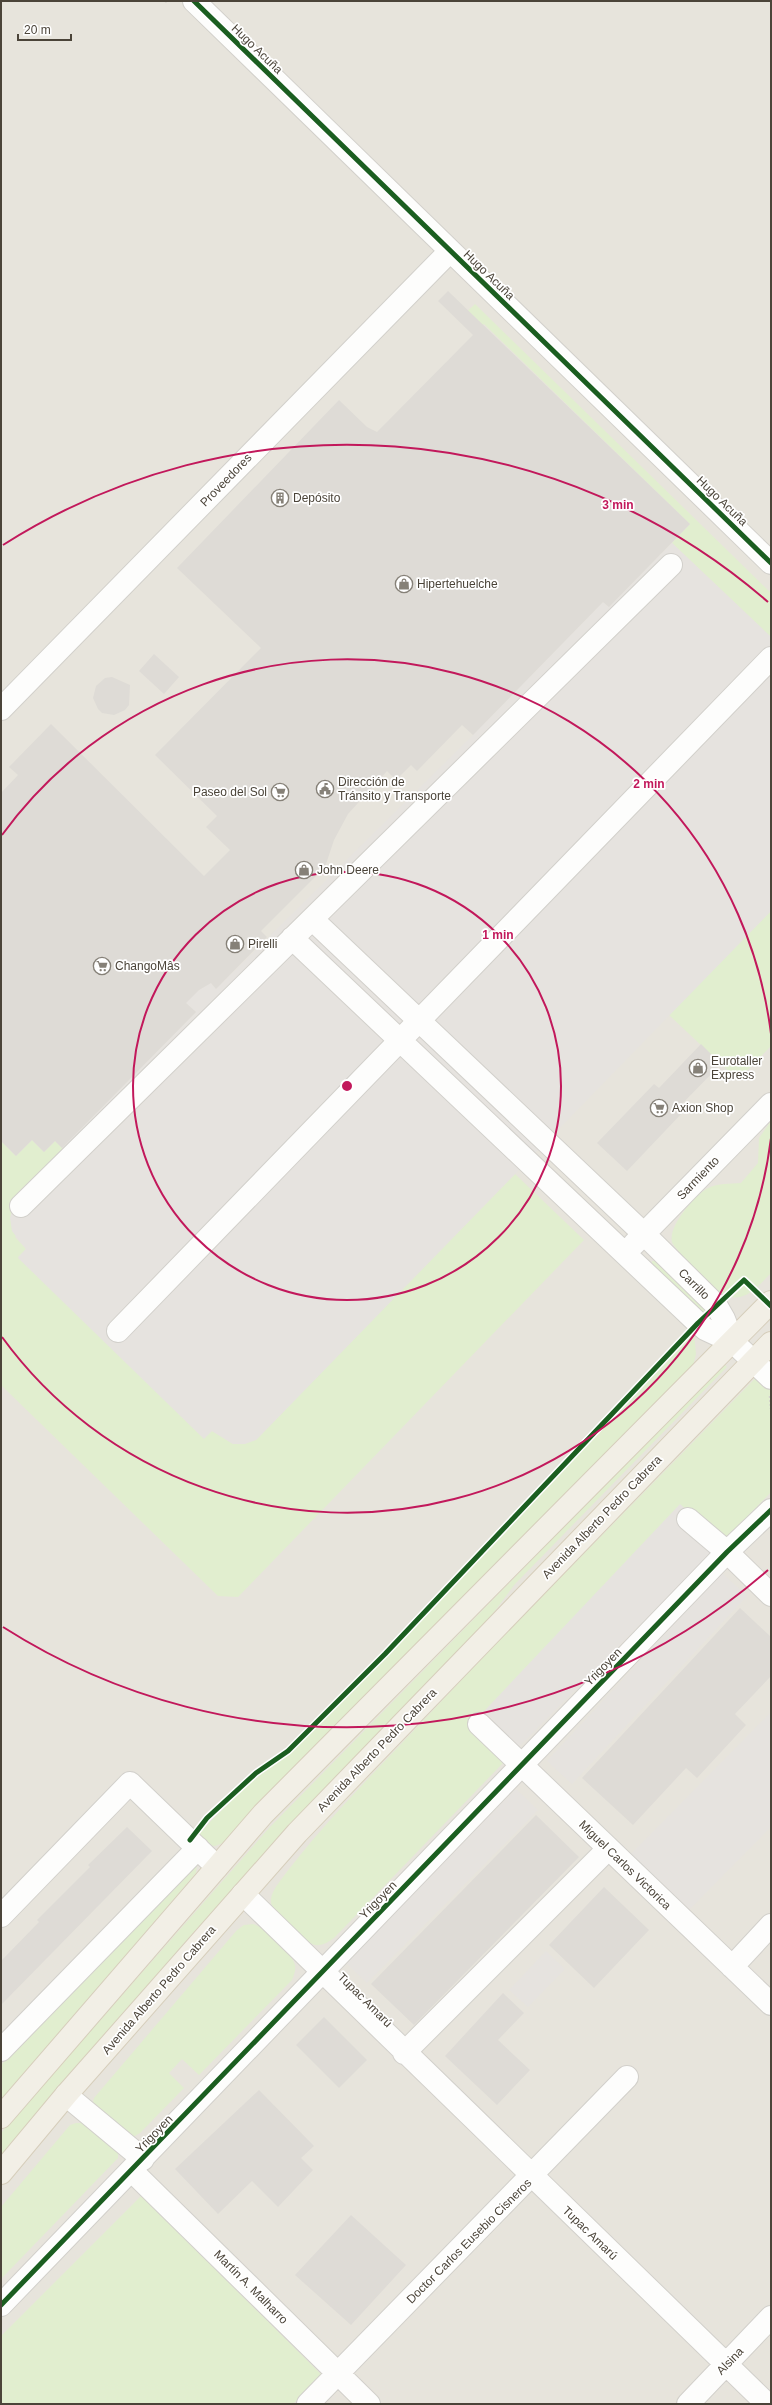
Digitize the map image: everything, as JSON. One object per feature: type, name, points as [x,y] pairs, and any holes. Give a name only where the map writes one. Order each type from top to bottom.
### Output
[{"type":"main road","points":[[1,2117],[217,1867],[278,1799],[771,1302]]},
{"type":"main road","name":"Avenida Alberto Pedro Cabrera","points":[[1,2173],[66,2095],[297,1833],[771,1344]]},
{"type":"street","name":"Hugo Acuña","points":[[194,1],[771,563]]},
{"type":"street","name":"Proveedores","points":[[1,709],[450,251]]},
{"type":"street","points":[[21,1206],[671,565]]},
{"type":"street","points":[[121,1334],[403,1045],[771,658]]},
{"type":"street","points":[[422,1025],[771,674]]},
{"type":"street","name":"Carrillo","points":[[312,919],[644,1234],[716,1305],[724,1319],[733,1342]]},
{"type":"street","name":"Carrillo","points":[[292,938],[403,1045],[626,1253],[698,1323],[709,1331],[733,1342],[771,1378]]},
{"type":"street","name":"Sarmiento","points":[[626,1253],[771,1104]]},
{"type":"street","name":"Yrigoyen","points":[[1,2305],[138,2165],[727,1552],[771,1510]]},
{"type":"street","points":[[688,1519],[727,1552],[771,1594]]},
{"type":"street","name":"Miguel Carlos Victorica","points":[[479,1724],[771,2004]]},
{"type":"street","points":[[1,1916],[130,1783],[217,1867]]},
{"type":"street","points":[[1,2050],[198,1848]]},
{"type":"street","points":[[404,2053],[608,1849]]},
{"type":"street","name":"Tupac Amarú","points":[[242,1894],[766,2404]]},
{"type":"street","points":[[732,1967],[771,1925]]},
{"type":"street","name":"Doctor Carlos Eusebio Cisneros","points":[[308,2404],[627,2077]]},
{"type":"street","name":"Martín A. Malharro","points":[[66,2095],[138,2165],[338,2374],[369,2404]]},
{"type":"street","name":"Alsina","points":[[688,2404],[771,2317]]},
{"type":"shaded area","points":[[1,1],[771,1],[771,2404],[1,2404]]},
{"type":"shaded area","points":[[672,543],[771,637],[771,911],[256,1440],[245,1444],[233,1444],[212,1431],[204,1439],[18,1258],[26,1249],[12,1231],[10,1218],[13,1207],[67,1152],[62,1148],[196,1012],[186,1003],[199,990],[211,983],[216,989],[473,735],[603,602],[609,607]]},
{"type":"shaded area","points":[[680,1504],[717,1536],[725,1538],[504,1762],[469,1727]]},
{"type":"shaded area","points":[[722,1573],[747,1596],[572,1784],[547,1761]]},
{"type":"shaded area","points":[[771,1712],[771,1827],[686,1913],[629,1856]]},
{"type":"shaded area","points":[[516,1789],[538,1810],[367,1983],[345,1962]]},
{"type":"shaded area","points":[[546,1951],[565,1969],[528,2007],[509,1990]]},
{"type":"green space","points":[[475,304],[771,593],[771,637],[672,543],[690,524],[484,324],[473,334],[458,320]]},
{"type":"green space","points":[[771,911],[771,1046],[738,1080],[669,1015]]},
{"type":"green space","points":[[771,1121],[771,1273],[757,1287],[745,1295],[733,1297],[722,1295],[687,1261],[674,1246],[672,1242],[672,1235],[678,1220],[696,1197],[708,1188],[716,1185],[741,1183],[758,1163],[759,1138]]},
{"type":"green space","points":[[32,1140],[44,1152],[55,1141],[67,1152],[15,1237],[26,1249],[18,1257],[212,1431],[233,1444],[256,1440],[515,1174],[584,1240],[238,1597],[218,1596],[1,1385],[1,1141],[16,1156]]},
{"type":"green space","points":[[652,1261],[659,1261],[712,1313],[713,1320],[707,1319],[652,1266]]},
{"type":"green space","points":[[694,1333],[696,1354],[693,1366],[223,1843],[215,1846],[206,1845],[197,1835],[245,1787],[292,1750],[380,1662]]},
{"type":"green space","points":[[771,1362],[771,1492],[731,1534],[725,1538],[717,1536],[680,1505],[504,1762],[334,1938],[318,1945],[315,1945],[305,1939],[277,1914],[271,1903],[272,1894],[276,1886],[298,1858],[356,1791],[437,1706]]},
{"type":"green space","points":[[724,1364],[727,1367],[515,1584],[473,1640],[336,1778],[192,1934],[1,2156],[1,2133],[270,1827]]},
{"type":"green space","points":[[197,1862],[196,1873],[1,2101],[1,2065]]},
{"type":"green space","points":[[253,1924],[270,1935],[289,1954],[295,1965],[295,1972],[292,1980],[199,2075],[182,2059],[169,2073],[184,2088],[140,2133],[133,2137],[92,2106],[94,2098],[237,1930],[244,1925]]},
{"type":"green space","points":[[84,2123],[118,2152],[118,2158],[1,2279],[1,2207],[70,2125]]},
{"type":"green space","points":[[141,2196],[322,2375],[293,2404],[1,2404],[1,2336]]},
{"type":"building","points":[[448,291],[690,524],[609,607],[603,602],[473,735],[462,725],[417,771],[411,765],[396,780],[387,771],[348,814],[334,840],[325,867],[261,931],[267,937],[216,989],[211,983],[199,990],[186,1003],[196,1012],[62,1148],[55,1141],[44,1152],[32,1140],[16,1156],[1,1141],[1,793],[18,775],[9,767],[51,724],[204,876],[230,850],[206,827],[217,816],[155,755],[261,648],[177,568],[339,400],[367,427],[377,432],[473,335],[438,301]]},
{"type":"building","points":[[154,654],[179,677],[164,694],[139,671]]},
{"type":"building","points":[[112,677],[130,685],[129,705],[125,710],[114,715],[102,713],[98,709],[93,698],[96,686],[105,678]]},
{"type":"building","points":[[701,1044],[721,1064],[679,1107],[684,1111],[627,1171],[597,1143],[654,1084],[659,1088]]},
{"type":"building","points":[[740,1608],[771,1637],[771,1676],[735,1714],[746,1725],[697,1778],[686,1768],[633,1825],[582,1778]]},
{"type":"building","points":[[536,1815],[579,1857],[414,2025],[371,1984]]},
{"type":"building","points":[[127,1827],[152,1851],[1,2005],[1,1961],[39,1922],[37,1920],[90,1867],[88,1865]]},
{"type":"building","points":[[604,1887],[649,1930],[594,1988],[549,1945]]},
{"type":"building","points":[[503,1993],[524,2013],[498,2040],[530,2070],[497,2105],[445,2056]]},
{"type":"building","points":[[324,2017],[367,2060],[339,2088],[296,2045]]},
{"type":"building","points":[[259,2090],[314,2146],[301,2158],[313,2170],[278,2207],[252,2181],[218,2214],[175,2169]]},
{"type":"building","points":[[351,2215],[406,2265],[351,2325],[295,2275]]},
{"type":"cycle path","points":[[194,1],[771,563]]},
{"type":"cycle path","points":[[190,1840],[207,1818],[256,1773],[288,1751],[385,1654],[698,1323],[744,1280],[771,1306]]},
{"type":"cycle path","points":[[1,2305],[727,1552],[771,1510]]},
{"type":"place","name":"Depósito","points":[[280,498]]},
{"type":"place","name":"Hipertehuelche","points":[[404,584]]},
{"type":"place","name":"Dirección de Tránsito y Transporte","points":[[325,789]]},
{"type":"place","name":"Paseo del Sol","points":[[280,792]]},
{"type":"place","name":"John Deere","points":[[304,870]]},
{"type":"place","name":"Pirelli","points":[[235,944]]},
{"type":"place","name":"ChangoMâs","points":[[102,966]]},
{"type":"place","name":"Eurotaller Express","points":[[698,1068]]},
{"type":"place","name":"Axion Shop","points":[[659,1108]]}]
